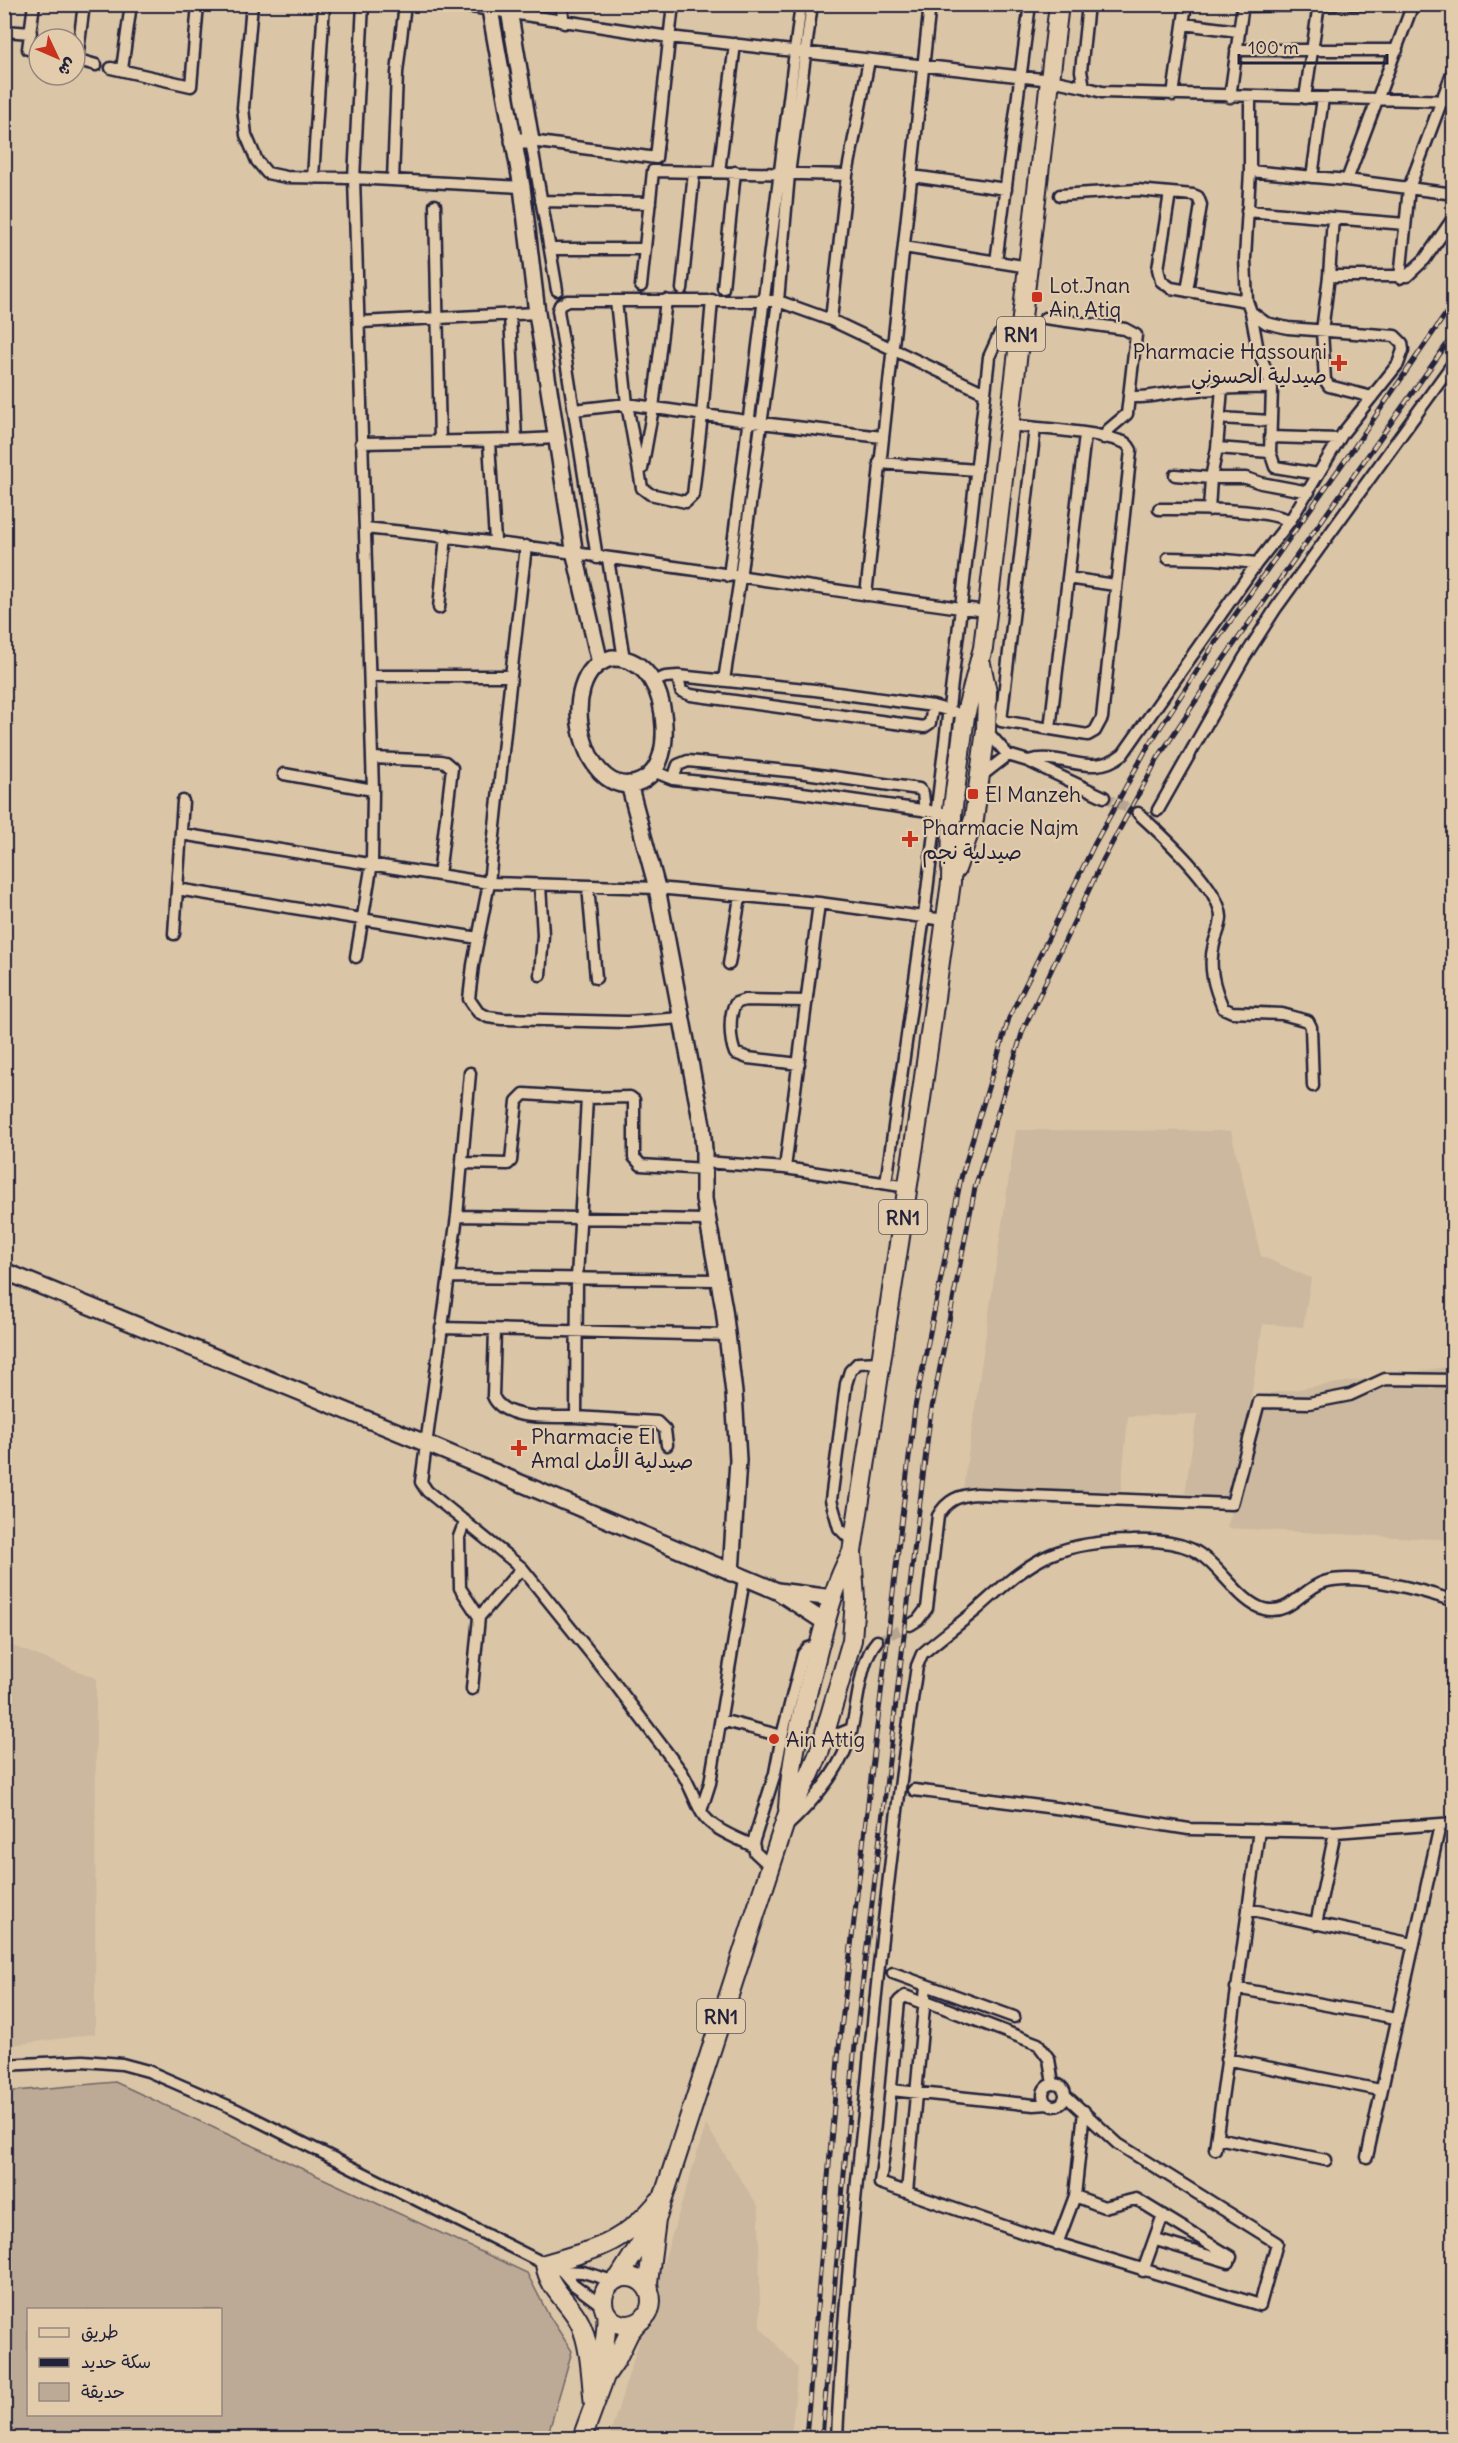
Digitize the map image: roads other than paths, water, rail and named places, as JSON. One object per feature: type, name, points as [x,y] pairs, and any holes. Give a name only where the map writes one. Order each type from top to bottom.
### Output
[{"type":"main road","name":"RN1","points":[[649,2290],[656,2220],[788,1813],[810,1774],[824,1740],[854,1628],[853,1547],[908,1187],[945,921],[951,882],[974,819],[981,776],[987,692],[981,662],[1052,80],[1059,4]]},
{"type":"main road","name":"RN1","points":[[951,882],[944,813],[957,713],[981,662]]},
{"type":"main road","points":[[957,713],[977,717],[986,730]]},
{"type":"main road","points":[[944,813],[962,820],[974,819]]},
{"type":"main road","name":"RN1","points":[[788,1813],[789,1737],[833,1598],[853,1547]]},
{"type":"main road","points":[[826,1621],[834,1614],[842,1614],[849,1618],[854,1628]]},
{"type":"main road","points":[[789,1737],[805,1749],[813,1750],[824,1740]]},
{"type":"main road","points":[[594,2405],[582,2329],[574,2313],[554,2288],[554,2267],[618,2239],[645,2217],[664,2195]]},
{"type":"main road","name":"RN1","points":[[616,2280],[656,2220]]},
{"type":"main road","points":[[582,2439],[605,2376],[616,2360],[629,2333],[649,2312],[652,2301],[649,2290],[636,2278],[616,2280],[605,2290],[607,2325],[602,2355],[605,2376]]},
{"type":"main road","points":[[605,2310],[619,2324],[636,2324]]},
{"type":"street","points":[[32,27],[34,4]]},
{"type":"street","points":[[81,27],[84,4]]},
{"type":"street","points":[[131,4],[117,69],[191,86],[198,4]]},
{"type":"street","points":[[252,4],[243,108],[246,135],[257,161],[267,173],[286,177],[354,178],[522,188]]},
{"type":"street","points":[[313,178],[324,4]]},
{"type":"street","points":[[356,957],[372,863],[373,790],[371,676],[361,442],[361,322],[354,178],[363,4]]},
{"type":"street","points":[[393,180],[397,73],[405,4]]},
{"type":"street","points":[[452,4],[509,10],[564,23],[669,37],[1052,80],[1102,92],[1454,101]]},
{"type":"street","points":[[561,4],[564,23]]},
{"type":"street","points":[[513,141],[531,141],[656,158],[673,4]]},
{"type":"street","points":[[724,681],[749,422],[800,52],[801,4]]},
{"type":"street","points":[[800,52],[812,4]]},
{"type":"street","points":[[866,595],[891,347],[930,4]]},
{"type":"street","points":[[996,262],[1030,4]]},
{"type":"street","points":[[1084,87],[1081,71],[1088,4]]},
{"type":"street","points":[[1173,95],[1186,4]]},
{"type":"street","points":[[1230,97],[1243,5],[1369,4]]},
{"type":"street","points":[[1347,180],[1413,4]]},
{"type":"street","points":[[1305,98],[1319,5]]},
{"type":"street","points":[[490,8],[522,188],[537,313],[575,555],[600,663]]},
{"type":"street","points":[[509,10],[557,291]]},
{"type":"street","points":[[1184,24],[1239,31]]},
{"type":"street","points":[[4,31],[27,33]]},
{"type":"street","points":[[719,172],[735,44]]},
{"type":"street","points":[[1236,50],[1397,50]]},
{"type":"street","points":[[831,320],[847,175],[869,60]]},
{"type":"street","points":[[87,62],[96,65]]},
{"type":"street","points":[[1400,278],[1409,188],[1454,68]]},
{"type":"street","points":[[1250,97],[1250,171],[1245,259],[1247,301],[1257,345],[1272,388],[1270,452],[1275,467],[1318,474]]},
{"type":"street","points":[[1312,177],[1323,98]]},
{"type":"street","points":[[641,286],[653,171],[847,175]]},
{"type":"street","points":[[1250,171],[1347,180],[1454,194]]},
{"type":"street","points":[[682,289],[694,172]]},
{"type":"street","points":[[723,288],[735,172]]},
{"type":"street","points":[[735,577],[761,423],[778,301],[784,173]]},
{"type":"street","points":[[912,176],[1006,189]]},
{"type":"street","points":[[1060,195],[1137,190],[1196,196],[1201,203],[1187,291]]},
{"type":"street","points":[[1170,193],[1159,274],[1166,286],[1247,301]]},
{"type":"street","points":[[541,201],[650,203]]},
{"type":"street","points":[[435,205],[440,441]]},
{"type":"street","points":[[1247,211],[1405,224]]},
{"type":"street","points":[[1329,276],[1400,278],[1407,276],[1419,267],[1454,217]]},
{"type":"street","points":[[1333,218],[1322,332],[1324,375],[1327,384],[1372,397]]},
{"type":"street","points":[[904,247],[1029,267]]},
{"type":"street","points":[[550,249],[645,249]]},
{"type":"street","points":[[624,659],[573,410],[558,310],[560,304],[567,301],[765,299],[778,301],[831,320],[985,393]]},
{"type":"street","points":[[640,476],[653,408],[666,300]]},
{"type":"street","points":[[616,301],[627,404],[642,488],[650,494],[686,502],[693,495],[712,300]]},
{"type":"street","points":[[1028,761],[1052,758],[1100,766],[1123,754],[1257,563],[1290,521],[1338,440],[1401,359],[1404,347],[1400,339],[1395,336],[1288,328],[1266,323],[1251,312]]},
{"type":"street","points":[[361,322],[537,313]]},
{"type":"street","points":[[510,315],[516,440]]},
{"type":"street","points":[[1045,318],[1134,332],[1137,338],[1127,414],[1108,430],[1104,438]]},
{"type":"street","points":[[653,682],[665,677],[678,676],[815,690],[933,706],[957,713],[961,608],[976,470],[989,357],[999,335]]},
{"type":"street","points":[[1158,810],[1244,658],[1276,608],[1454,362]]},
{"type":"street","points":[[1131,397],[1150,398],[1162,394],[1222,388],[1272,388]]},
{"type":"street","points":[[1209,510],[1222,388]]},
{"type":"street","points":[[573,410],[627,404],[749,422],[882,437]]},
{"type":"street","points":[[1220,418],[1270,421]]},
{"type":"street","points":[[1009,425],[1035,428],[1085,435],[1124,442],[1131,454],[1101,722],[1088,735],[1001,721],[1035,428]]},
{"type":"street","points":[[1050,729],[1085,435]]},
{"type":"street","points":[[1270,437],[1338,440]]},
{"type":"street","points":[[361,442],[489,442],[556,438]]},
{"type":"street","points":[[489,442],[495,541]]},
{"type":"street","points":[[1217,448],[1270,452]]},
{"type":"street","points":[[879,463],[976,470]]},
{"type":"street","points":[[1175,475],[1246,478],[1309,492]]},
{"type":"street","points":[[1159,509],[1209,510],[1274,516],[1290,521]]},
{"type":"street","points":[[365,528],[495,541],[602,559],[987,611]]},
{"type":"street","points":[[439,608],[446,536]]},
{"type":"street","points":[[526,546],[489,883],[478,938],[470,999],[478,1012],[488,1017],[627,1022],[682,1018]]},
{"type":"street","points":[[1168,558],[1257,563]]},
{"type":"street","points":[[1068,578],[1115,585]]},
{"type":"street","points":[[612,658],[624,659],[636,665],[653,682],[661,697],[664,728],[660,759],[653,771],[643,780],[629,784],[609,780],[599,771],[582,733],[580,698],[586,677],[600,663],[612,658]]},
{"type":"street","points":[[371,676],[511,676]]},
{"type":"street","points":[[678,676],[679,687],[685,693],[924,727],[930,723],[933,706]]},
{"type":"street","points":[[813,710],[815,690]]},
{"type":"street","points":[[986,730],[1008,755],[1028,761],[1104,797]]},
{"type":"street","points":[[981,776],[1008,755]]},
{"type":"street","points":[[373,758],[440,761],[452,768],[439,875]]},
{"type":"street","points":[[672,779],[678,765],[688,761],[798,772],[918,789],[924,796],[925,810]]},
{"type":"street","points":[[653,771],[672,779],[795,792],[944,813],[924,916],[886,1183]]},
{"type":"street","points":[[795,792],[798,772]]},
{"type":"street","points":[[284,774],[373,790]]},
{"type":"street","points":[[629,784],[657,888],[702,1125],[705,1165],[703,1191],[719,1280],[734,1393],[738,1460],[738,1576],[721,1720],[710,1783],[700,1811]]},
{"type":"street","points":[[174,934],[183,801]]},
{"type":"street","points":[[1138,813],[1172,843],[1216,899],[1221,917],[1212,956],[1212,975],[1223,1008],[1232,1012],[1282,1014],[1308,1021],[1311,1027],[1313,1086]]},
{"type":"street","points":[[181,834],[489,883],[657,888],[819,903],[924,916],[945,921]]},
{"type":"street","points":[[540,885],[543,935],[540,975]]},
{"type":"street","points":[[588,886],[596,978]]},
{"type":"street","points":[[177,889],[478,938]]},
{"type":"street","points":[[729,964],[740,897]]},
{"type":"street","points":[[785,1168],[819,903]]},
{"type":"street","points":[[799,1064],[748,1058],[735,1053],[731,1012],[736,1003],[745,1000],[807,1001]]},
{"type":"street","points":[[470,1073],[457,1216],[421,1482],[427,1491],[522,1568],[609,1676],[681,1771],[690,1784],[700,1811],[712,1824],[753,1846],[771,1868]]},
{"type":"street","points":[[462,1163],[508,1164],[511,1161],[517,1101],[524,1094],[587,1098],[630,1097],[634,1100],[634,1156],[641,1165],[785,1168],[908,1187]]},
{"type":"street","points":[[576,1417],[577,1278],[587,1098]]},
{"type":"street","points":[[457,1216],[707,1220]]},
{"type":"street","points":[[4,1271],[425,1443],[777,1592],[826,1621]]},
{"type":"street","points":[[449,1277],[719,1280]]},
{"type":"street","points":[[441,1328],[727,1335]]},
{"type":"street","points":[[495,1330],[493,1396],[501,1408],[515,1414],[657,1422],[665,1430],[667,1445]]},
{"type":"street","points":[[853,1547],[840,1528],[831,1500],[846,1384],[850,1371],[858,1363],[880,1362]]},
{"type":"street","points":[[910,1625],[918,1620],[927,1608],[938,1516],[944,1506],[955,1498],[977,1494],[1232,1504],[1259,1402],[1309,1402],[1350,1395],[1385,1379],[1454,1380]]},
{"type":"street","points":[[465,1521],[459,1537],[460,1588],[479,1617]]},
{"type":"street","points":[[837,2439],[852,2213],[899,1785],[917,1666],[921,1654],[1000,1589],[1039,1561],[1072,1548],[1110,1541],[1168,1542],[1191,1548],[1208,1559],[1239,1591],[1263,1609],[1282,1608],[1324,1582],[1344,1579],[1426,1591],[1454,1601]]},
{"type":"street","points":[[472,1689],[479,1617],[522,1568]]},
{"type":"street","points":[[777,1592],[833,1598]]},
{"type":"street","points":[[782,1831],[806,1808],[839,1762],[847,1745],[868,1655],[878,1641]]},
{"type":"street","points":[[721,1720],[789,1737],[775,1773],[753,1846]]},
{"type":"street","points":[[824,1740],[851,1729]]},
{"type":"street","points":[[914,1791],[1063,1809],[1171,1827],[1335,1832],[1454,1823]]},
{"type":"street","points":[[1367,2157],[1440,1825]]},
{"type":"street","points":[[1259,1830],[1216,2144],[1326,2160]]},
{"type":"street","points":[[1316,1923],[1335,1832]]},
{"type":"street","points":[[1248,1909],[1413,1944]]},
{"type":"street","points":[[893,1973],[1014,2017]]},
{"type":"street","points":[[907,2193],[926,1986]]},
{"type":"street","points":[[1236,1988],[1396,2018]]},
{"type":"street","points":[[1048,2104],[1044,2098],[1044,2090],[1053,2084],[1060,2086],[1065,2095],[1118,2144],[1277,2243],[1260,2305],[1057,2244],[880,2183],[899,2001],[905,1996],[1038,2044],[1049,2059],[1053,2084]]},
{"type":"street","points":[[1226,2059],[1380,2090]]},
{"type":"street","points":[[4,2065],[83,2061],[122,2064],[148,2071],[235,2109],[554,2267],[605,2310]]},
{"type":"street","points":[[891,2090],[1034,2105],[1059,2104],[1065,2095]]},
{"type":"street","points":[[1057,2244],[1076,2196],[1084,2111]]},
{"type":"street","points":[[1076,2196],[1104,2207],[1136,2199],[1231,2257],[1229,2262],[1156,2240]]},
{"type":"street","points":[[1143,2271],[1156,2240],[1163,2215]]},
{"type":"street","points":[[554,2267],[616,2280]]},
{"type":"tunnel","points":[[1104,797],[1138,813]]},
{"type":"tunnel","points":[[877,1641],[910,1625]]},
{"type":"railway","points":[[806,2438],[839,2047],[915,1407],[961,1178],[1009,1018],[1094,845],[1147,748],[1215,643],[1454,302]]},
{"type":"railway","points":[[822,2438],[854,2054],[930,1418],[975,1188],[1023,1030],[1103,860],[1158,758],[1220,664],[1454,334]]},
{"type":"place","name":"Lot.Jnan Ain Atiq","points":[[1037,297]]},
{"type":"place","name":"Pharmacie Hassouni صيدلية الحسوني","points":[[1339,363]]},
{"type":"place","name":"El Manzeh","points":[[973,794]]},
{"type":"place","name":"Pharmacie Najm صيدلية نجم","points":[[910,839]]},
{"type":"place","name":"Pharmacie El Amal صيدلية الأمل","points":[[519,1448]]},
{"type":"place","name":"Ain Attig","points":[[774,1739]]}]
